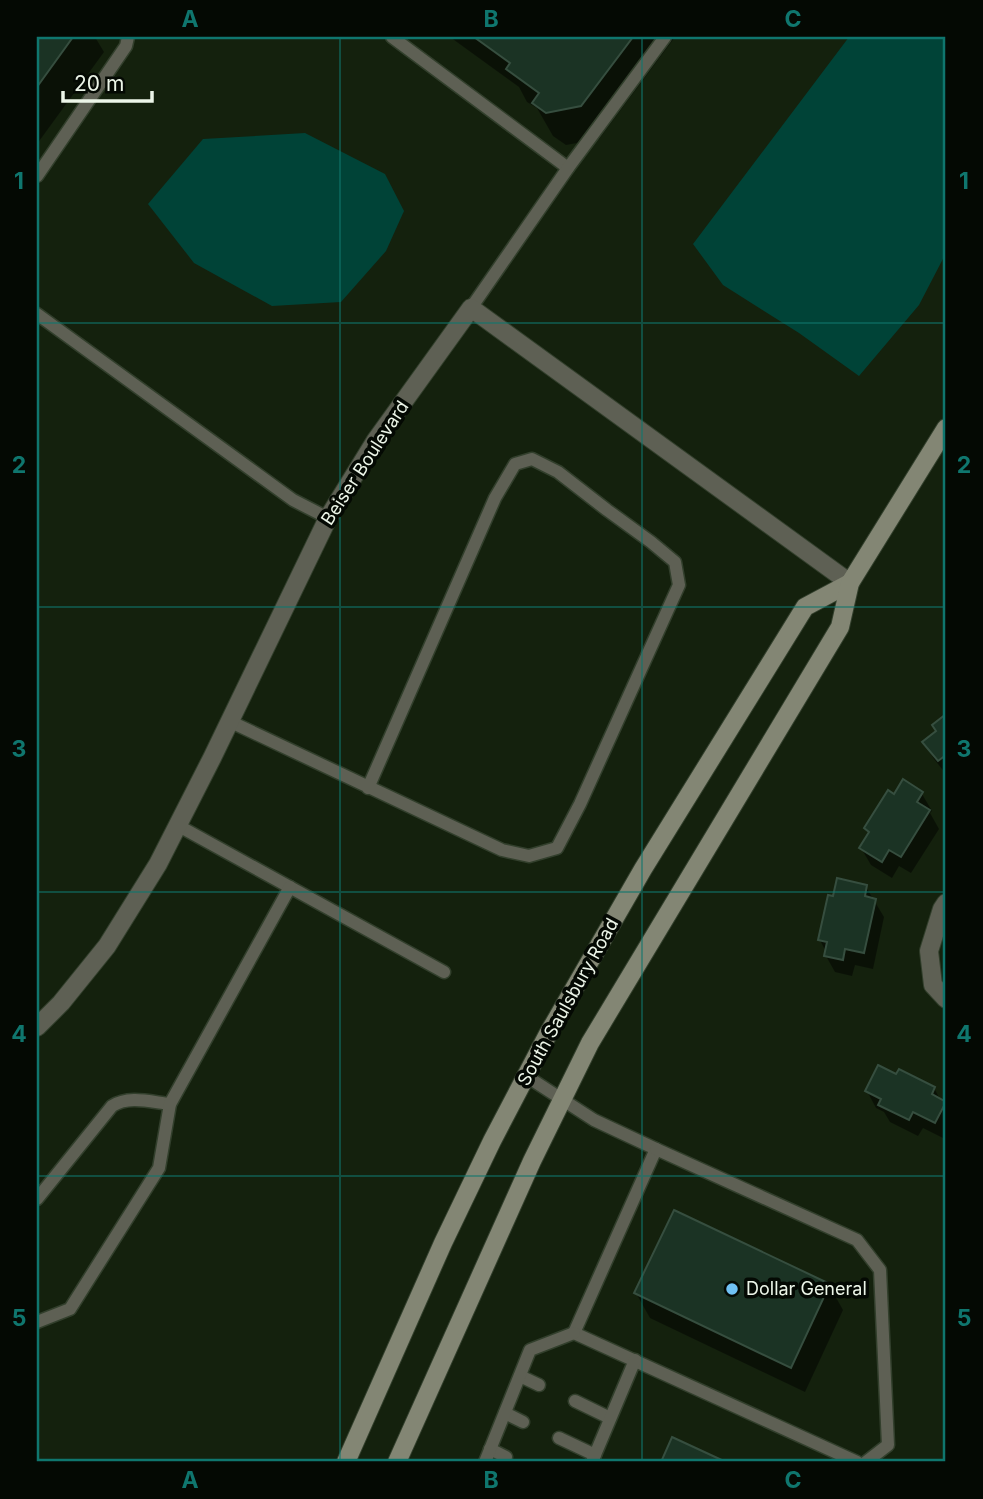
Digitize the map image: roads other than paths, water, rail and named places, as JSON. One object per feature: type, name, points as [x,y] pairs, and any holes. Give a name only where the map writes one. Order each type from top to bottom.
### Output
[{"type":"main road","points":[[397,1462],[532,1161],[590,1043],[840,627],[850,583],[946,428]]},
{"type":"main road","name":"South Saulsbury Road","points":[[346,1462],[443,1242],[548,1034],[643,870],[805,607],[850,583]]},
{"type":"street","name":"Beiser Boulevard","points":[[37,1027],[61,1003],[107,946],[158,864],[328,518],[376,440],[471,308]]},
{"type":"street","points":[[471,308],[850,583]]},
{"type":"street","points":[[946,903],[929,951],[933,985],[946,999]]},
{"type":"lane","points":[[37,176],[127,46],[128,37]]},
{"type":"lane","points":[[392,37],[568,168]]},
{"type":"lane","points":[[471,308],[568,168],[665,37]]},
{"type":"lane","points":[[37,314],[293,500],[328,518]]},
{"type":"lane","points":[[229,722],[403,805],[502,850],[529,856],[557,848],[580,804],[680,585],[675,562],[558,471],[532,459],[515,464],[495,498],[369,788]]},
{"type":"lane","points":[[177,825],[444,972]]},
{"type":"lane","points":[[37,1322],[70,1308],[159,1168],[170,1104],[290,887]]},
{"type":"lane","points":[[526,1076],[594,1120],[857,1240],[880,1270],[888,1445],[866,1462]]},
{"type":"lane","points":[[37,1199],[112,1107],[120,1101],[170,1104]]},
{"type":"lane","points":[[485,1462],[530,1350],[574,1333],[656,1149]]},
{"type":"lane","points":[[574,1333],[857,1462]]},
{"type":"lane","points":[[559,1438],[594,1459],[635,1360]]},
{"type":"lane","points":[[520,1376],[539,1385]]},
{"type":"lane","points":[[575,1401],[610,1418]]},
{"type":"lane","points":[[505,1413],[523,1422]]},
{"type":"lane","points":[[490,1450],[506,1457]]},
{"type":"water","points":[[849,37],[946,37],[946,253],[919,305],[859,376],[799,333],[723,285],[693,244]]},
{"type":"water","points":[[305,133],[385,174],[404,211],[386,251],[341,302],[272,306],[194,263],[148,204],[203,139]]},
{"type":"place","name":"Dollar General","points":[[732,1289]]}]
